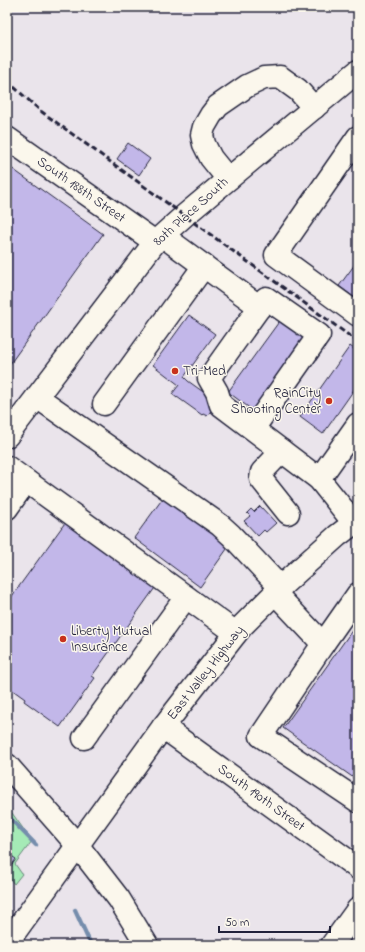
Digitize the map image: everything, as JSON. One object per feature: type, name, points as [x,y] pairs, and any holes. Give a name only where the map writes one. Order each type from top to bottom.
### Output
[{"type":"street","name":"80th Place South","points":[[7,436],[159,239],[184,216],[358,71]]},
{"type":"street","points":[[228,179],[211,158],[204,144],[202,135],[204,127],[218,106],[247,86],[264,78],[280,77],[298,90],[314,108]]},
{"type":"street","points":[[358,137],[276,255],[358,315]]},
{"type":"street","name":"South 188th Street","points":[[7,138],[159,239],[204,266],[260,307]]},
{"type":"street","points":[[104,404],[204,266]]},
{"type":"street","points":[[253,429],[319,335],[266,298],[209,378],[217,392],[221,405],[319,479],[356,521]]},
{"type":"street","points":[[37,397],[220,525],[231,535],[323,644]]},
{"type":"street","points":[[319,479],[358,424]]},
{"type":"street","points":[[282,451],[262,472],[261,479],[288,513]]},
{"type":"street","points":[[7,467],[236,633]]},
{"type":"street","points":[[7,508],[26,481]]},
{"type":"street","name":"East Valley Highway","points":[[7,943],[163,728],[236,633],[278,590],[337,536],[356,521]]},
{"type":"street","points":[[358,594],[261,736],[358,801]]},
{"type":"street","points":[[84,738],[186,597]]},
{"type":"street","name":"South 190th Street","points":[[163,728],[358,868]]},
{"type":"street","points":[[7,765],[78,846],[119,899],[147,945]]},
{"type":"street","points":[[332,945],[352,931],[358,909]]},
{"type":"green space","points":[[7,806],[32,841],[15,864],[22,874],[14,884],[7,875]]},
{"type":"building","points":[[128,143],[150,159],[139,175],[117,159]]},
{"type":"building","points":[[7,165],[103,234],[7,368]]},
{"type":"building","points":[[358,260],[358,300],[339,286]]},
{"type":"building","name":"Tri-Med","points":[[189,315],[215,334],[184,377],[213,399],[216,404],[207,416],[202,415],[172,394],[179,385],[153,365]]},
{"type":"building","points":[[281,319],[308,338],[259,415],[228,392]]},
{"type":"building","name":"RainCity Shooting Center","points":[[350,346],[358,352],[358,384],[323,434],[300,417]]},
{"type":"building","points":[[166,494],[232,542],[200,587],[134,538]]},
{"type":"building","points":[[260,506],[276,523],[266,532],[264,530],[258,536],[244,521],[250,516],[247,513],[251,509],[254,512]]},
{"type":"building","name":"Liberty Mutual Insurance","points":[[67,520],[157,585],[92,676],[95,678],[60,727],[24,701],[25,699],[7,686],[7,603]]},
{"type":"building","points":[[358,622],[358,781],[283,728]]},
{"type":"building","points":[[7,853],[16,859],[7,872]]},
{"type":"waterway","points":[[7,815],[36,845]]},
{"type":"waterway","points":[[75,910],[91,945]]},
{"type":"railway","points":[[7,81],[42,112],[358,342]]},
{"type":"place","name":"Tri-Med","points":[[175,371]]},
{"type":"place","name":"RainCity Shooting Center","points":[[329,401]]},
{"type":"place","name":"Liberty Mutual Insurance","points":[[63,639]]}]
